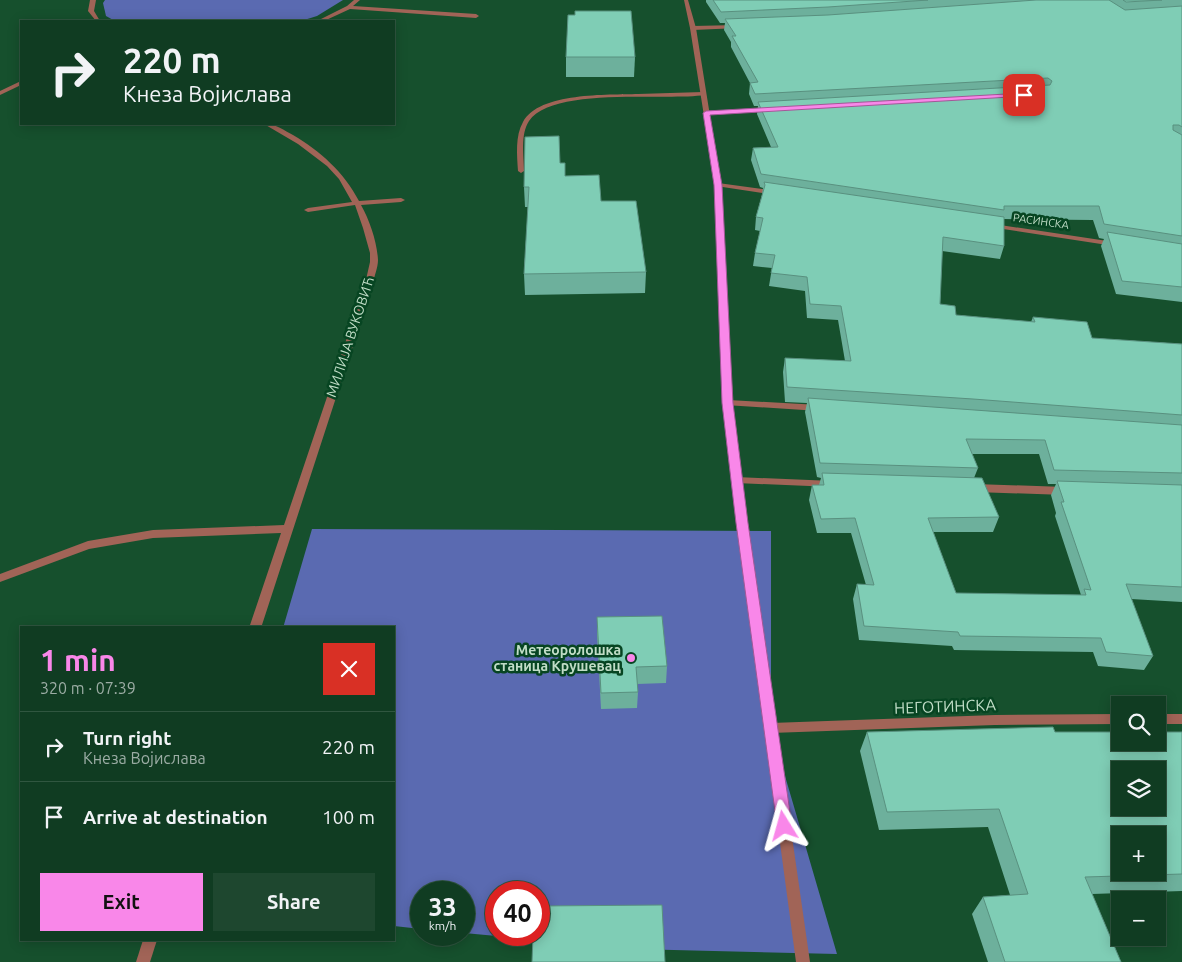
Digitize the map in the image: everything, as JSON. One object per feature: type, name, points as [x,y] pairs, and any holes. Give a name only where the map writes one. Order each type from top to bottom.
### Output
[{"type":"street","points":[[93,0],[91,11],[97,20]]},
{"type":"street","points":[[322,20],[349,7],[357,0]]},
{"type":"street","points":[[686,0],[693,28],[718,185],[728,403],[736,480],[803,962]]},
{"type":"street","points":[[349,7],[476,16]]},
{"type":"street","points":[[693,28],[744,26]]},
{"type":"street","points":[[0,84],[20,83]]},
{"type":"street","points":[[0,93],[20,83]]},
{"type":"street","points":[[520,171],[523,127],[527,120],[543,108],[565,100],[583,98],[703,94]]},
{"type":"street","points":[[706,113],[778,110]]},
{"type":"street","name":"МИЛИЈА ВУКОВИЋ","points":[[256,626],[374,262],[371,242],[357,203],[339,174],[324,159],[299,141],[269,125]]},
{"type":"street","points":[[718,185],[782,194]]},
{"type":"street","points":[[308,210],[357,203],[401,200]]},
{"type":"street","name":"РАСИНСКА","points":[[984,224],[1118,244]]},
{"type":"street","points":[[728,403],[833,409]]},
{"type":"street","points":[[736,480],[847,484]]},
{"type":"street","points":[[965,488],[1074,491]]},
{"type":"street","points":[[0,578],[88,545],[153,534],[287,529]]},
{"type":"street","name":"НЕГОТИНСКА","points":[[771,728],[995,720],[1111,719]]},
{"type":"street","points":[[1166,719],[1182,719]]},
{"type":"street","points":[[143,962],[150,941]]},
{"type":"shaded area","points":[[105,0],[343,0],[317,16],[304,20],[113,20],[106,16],[103,3]]},
{"type":"shaded area","points":[[312,529],[771,531],[771,728],[837,954],[633,949],[550,941],[550,881],[485,881],[485,935],[475,934],[475,881],[410,881],[410,928],[395,926],[395,626],[284,626]]},
{"type":"building","points":[[713,0],[928,0],[721,12]]},
{"type":"building","points":[[1036,0],[1109,0],[1125,10],[1182,6],[1182,127],[1173,125],[1173,130],[1182,135],[1182,236],[1104,224],[1099,206],[1004,206],[1004,210],[761,174],[753,148],[778,147],[758,102],[1050,85],[1052,81],[1048,78],[755,94],[750,83],[758,82],[732,36],[736,36],[725,19],[828,15]]},
{"type":"building","points":[[1123,0],[1162,0],[1126,2]]},
{"type":"building","points":[[575,11],[631,11],[635,57],[566,57],[568,15],[575,15]]},
{"type":"building","points":[[559,136],[560,163],[565,163],[565,176],[599,175],[601,201],[636,201],[646,272],[524,274],[529,187],[524,187],[525,137]]},
{"type":"building","points":[[764,182],[1004,217],[1004,246],[943,237],[940,304],[955,306],[956,315],[1035,322],[1033,317],[1087,322],[1092,338],[1182,344],[1182,415],[787,387],[785,358],[851,361],[841,306],[810,304],[807,277],[771,273],[775,255],[755,253],[763,218],[756,217],[765,185]]},
{"type":"building","points":[[1107,232],[1182,244],[1182,287],[1122,281]]},
{"type":"building","points":[[808,398],[1182,425],[1182,473],[1054,470],[1045,440],[966,439],[978,468],[820,463]]},
{"type":"building","points":[[822,473],[982,478],[999,517],[928,518],[956,593],[1086,595],[1084,589],[1091,590],[1061,502],[1064,502],[1057,481],[1182,485],[1182,587],[1126,584],[1153,656],[1106,652],[1101,638],[960,636],[958,632],[864,626],[857,584],[874,585],[855,518],[821,519],[812,485],[824,485]]},
{"type":"building","name":"Метеоролошка станица Крушевац","points":[[662,616],[667,666],[636,667],[638,692],[601,693],[597,617]]},
{"type":"building","points":[[1053,727],[1055,732],[1111,732],[1111,751],[1166,751],[1166,732],[1182,732],[1182,874],[1166,874],[1166,826],[1111,826],[1111,876],[1085,877],[1111,938],[1111,946],[1114,946],[1121,962],[1005,962],[983,897],[1028,894],[999,809],[887,812],[867,732]]},
{"type":"building","points":[[662,905],[665,962],[532,962],[533,946],[550,946],[550,906]]},
{"type":"place","name":"Метеоролошка станица Крушевац","points":[[631,658]]},
{"type":"route","points":[[784,826],[742,523],[728,403],[718,185],[706,113],[1024,95]]}]
